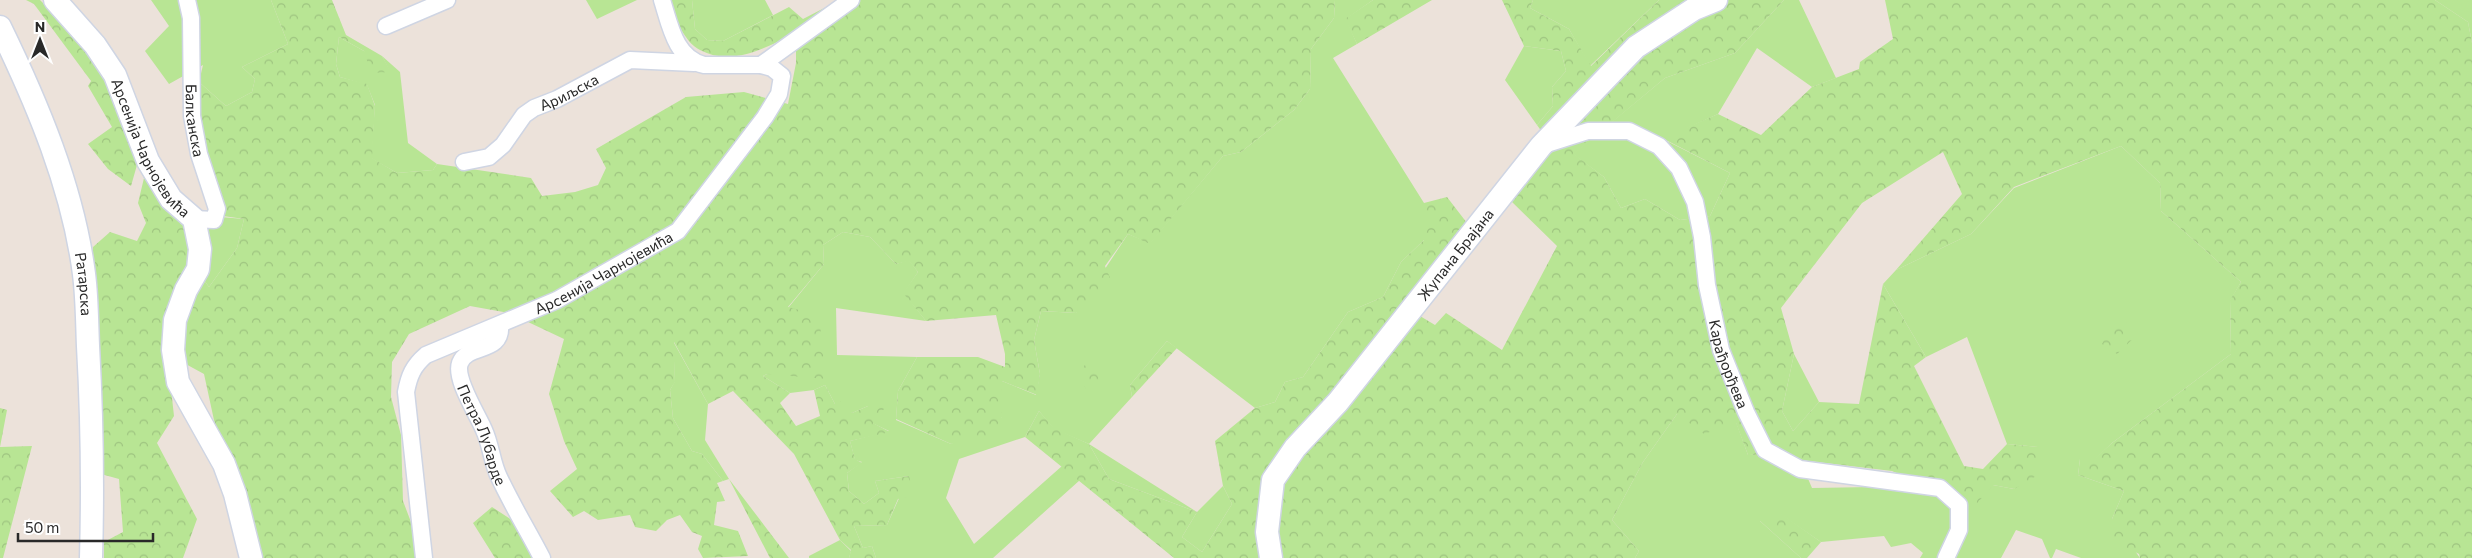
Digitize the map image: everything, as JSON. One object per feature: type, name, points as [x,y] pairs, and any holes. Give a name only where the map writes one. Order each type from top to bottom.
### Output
[{"type":"street","name":"Арсенија Чарнојевића","points":[[54,0],[95,45],[115,74],[148,161],[171,199],[194,219],[200,249],[198,269],[186,290],[175,320],[173,350],[178,382],[227,472],[235,494],[251,558]]},
{"type":"street","name":"Балканска","points":[[187,0],[190,18],[192,116],[199,154],[217,209],[214,220],[194,219]]},
{"type":"street","points":[[386,26],[447,0]]},
{"type":"street","points":[[662,0],[675,42],[694,63]]},
{"type":"street","points":[[761,66],[851,0]]},
{"type":"street","name":"Жупана Брајана","points":[[1272,558],[1267,532],[1273,480],[1295,448],[1338,402],[1541,146],[1636,46],[1694,8],[1716,0]]},
{"type":"street","name":"Ратарска","points":[[0,27],[23,74],[54,156],[71,213],[84,273],[94,456],[91,558]]},
{"type":"street","name":"Ариљска","points":[[464,162],[489,157],[503,145],[524,115],[534,108],[557,99],[630,60],[694,63]]},
{"type":"street","name":"Арсенија Чарнојевића","points":[[424,558],[406,392],[409,376],[416,363],[426,355],[557,300],[678,231],[766,117],[779,94],[782,76],[772,68],[761,66],[704,65],[694,63]]},
{"type":"street","name":"Карађорђева","points":[[1541,146],[1588,132],[1629,131],[1659,146],[1679,168],[1695,202],[1708,285],[1721,350],[1746,412],[1765,450],[1800,469],[1940,488],[1959,505],[1959,530],[1946,558]]},
{"type":"street","name":"Петра Лубарде","points":[[500,325],[501,334],[496,341],[465,357],[460,363],[460,378],[485,432],[498,476],[542,558]]},
{"type":"green space","points":[[26,0],[40,0],[97,57],[195,245],[169,371],[174,416],[157,443],[197,519],[183,558],[104,558],[104,542],[123,532],[119,479],[101,474],[90,288],[93,247],[110,232],[137,241],[146,223],[138,203],[144,178],[137,165],[131,186],[108,169],[88,144],[112,127],[88,86],[91,81],[34,4]]},
{"type":"green space","points":[[151,0],[271,0],[288,44],[242,67],[255,79],[252,92],[226,106],[199,82],[203,65],[169,84],[145,51],[169,26]]},
{"type":"green space","points":[[271,0],[332,0],[346,35],[382,56],[391,72],[371,73],[364,51],[339,37],[336,64],[340,77],[367,84],[375,106],[372,158],[397,173],[433,170],[437,164],[531,178],[542,196],[575,192],[598,185],[606,168],[596,149],[686,97],[744,92],[788,104],[796,63],[796,47],[788,37],[767,47],[745,54],[723,57],[711,55],[694,46],[685,36],[668,3],[669,0],[692,0],[695,29],[707,40],[723,41],[789,7],[803,19],[832,4],[849,0],[1335,0],[1334,18],[1311,49],[1310,89],[1294,110],[1241,152],[1223,156],[1150,244],[1128,234],[1105,266],[1114,287],[1076,313],[1041,311],[1034,340],[1040,374],[1037,395],[1002,381],[1002,417],[992,435],[951,444],[896,419],[898,391],[917,357],[978,357],[1005,367],[1005,354],[996,315],[926,321],[903,293],[918,272],[909,261],[896,264],[870,237],[843,232],[823,245],[824,264],[788,307],[819,315],[826,379],[767,374],[763,376],[790,393],[780,403],[796,426],[820,416],[814,390],[825,385],[835,404],[844,400],[852,413],[868,406],[887,405],[873,423],[890,432],[850,441],[855,459],[862,463],[847,473],[849,491],[864,504],[879,493],[875,481],[909,476],[914,496],[898,499],[887,525],[854,526],[863,548],[872,546],[876,558],[849,558],[851,550],[840,540],[794,454],[733,391],[708,404],[674,342],[675,382],[670,390],[673,418],[692,451],[702,454],[723,481],[717,483],[725,501],[717,502],[714,525],[738,531],[748,556],[703,558],[698,549],[702,536],[692,532],[680,515],[667,520],[656,531],[635,527],[630,515],[598,520],[584,511],[573,517],[550,491],[577,469],[564,441],[549,394],[564,339],[509,313],[470,306],[409,334],[392,362],[391,397],[401,435],[403,501],[414,530],[415,558],[256,558],[217,434],[204,374],[182,362],[182,327],[201,276],[209,287],[237,248],[244,219],[223,216],[201,144],[199,82],[226,106],[252,92],[255,79],[242,67],[288,44]]},
{"type":"green space","points":[[586,0],[637,0],[597,19]]},
{"type":"green space","points":[[692,0],[765,0],[773,15],[723,41],[707,40],[695,29]]},
{"type":"green space","points":[[1335,0],[1373,0],[1346,19],[1357,44],[1333,58],[1424,203],[1424,240],[1401,262],[1383,297],[1348,312],[1303,377],[1285,382],[1275,402],[1255,408],[1167,341],[1130,385],[1132,397],[1089,444],[1054,429],[1039,411],[1025,437],[959,459],[946,498],[974,544],[1062,466],[1080,480],[993,558],[876,558],[872,546],[863,548],[854,526],[887,525],[909,476],[875,481],[879,493],[864,504],[849,491],[847,473],[862,462],[855,460],[850,441],[889,431],[872,423],[868,406],[852,413],[835,404],[825,385],[814,390],[790,393],[763,376],[767,374],[788,308],[824,264],[823,245],[843,232],[870,237],[896,264],[909,260],[918,272],[904,293],[926,321],[836,308],[837,355],[917,357],[898,391],[896,420],[951,444],[1002,417],[1002,381],[1036,395],[1040,374],[1034,340],[1041,311],[1076,313],[1128,234],[1150,243],[1223,156],[1241,152],[1294,110],[1310,89],[1311,49],[1334,18]]},
{"type":"green space","points":[[1373,0],[1432,0],[1357,44],[1345,19]]},
{"type":"green space","points":[[1502,0],[1533,0],[1530,8],[1569,29],[1591,66],[1659,0],[1784,0],[1735,53],[1665,78],[1574,154],[1604,177],[1621,208],[1645,199],[1680,220],[1710,216],[1730,173],[1662,138],[1718,114],[1761,135],[1812,87],[1859,69],[1860,62],[1893,39],[1885,0],[2435,0],[2468,22],[2472,43],[2472,558],[2140,558],[2139,554],[2113,541],[2112,519],[2124,491],[2078,475],[2080,459],[2094,459],[2112,443],[2231,354],[2230,300],[2241,282],[2161,211],[2160,183],[2121,146],[2014,187],[1971,234],[1896,270],[1962,194],[1943,152],[1862,203],[1781,308],[1794,354],[1782,411],[1793,431],[1819,402],[1859,404],[1883,284],[1926,357],[1914,366],[1964,466],[1983,469],[2007,444],[2038,447],[2038,475],[2014,489],[1993,485],[1973,508],[1892,471],[1800,460],[1791,454],[1748,455],[1736,423],[1704,434],[1677,414],[1643,462],[1612,520],[1639,551],[1635,558],[1174,558],[1025,437],[1039,411],[1054,428],[1089,444],[1109,479],[1197,512],[1182,537],[1202,552],[1232,504],[1223,486],[1215,441],[1255,408],[1275,402],[1285,382],[1303,377],[1348,312],[1383,297],[1401,262],[1424,240],[1424,203],[1447,197],[1467,223],[1420,316],[1435,325],[1446,313],[1502,350],[1557,246],[1509,199],[1542,132],[1537,125],[1553,106],[1552,87],[1566,71],[1561,51],[1524,46]]},
{"type":"green space","points":[[1533,0],[1659,0],[1590,66],[1569,29],[1530,8]]},
{"type":"green space","points":[[1784,0],[1799,0],[1836,78],[1812,87],[1757,48],[1718,114],[1663,139],[1730,173],[1710,216],[1680,220],[1645,199],[1621,208],[1604,177],[1573,154],[1665,78],[1735,53]]},
{"type":"green space","points":[[2435,0],[2472,0],[2472,43],[2468,22]]},
{"type":"green space","points":[[339,37],[364,51],[390,72],[382,56],[400,72],[408,143],[437,164],[433,170],[397,173],[371,158],[375,105],[367,85],[340,77],[336,64]]},
{"type":"green space","points":[[1524,46],[1561,51],[1566,71],[1552,87],[1553,106],[1537,125],[1505,80]]},
{"type":"green space","points":[[2121,146],[2160,183],[2161,211],[2241,282],[2230,301],[2231,354],[2112,443],[2094,460],[2080,459],[2078,475],[2124,491],[2112,519],[2140,558],[2081,558],[2056,549],[2052,558],[2050,558],[2042,539],[2016,530],[2001,558],[1920,558],[1923,553],[1911,543],[1891,547],[1884,536],[1821,542],[1780,514],[1760,521],[1801,558],[1635,558],[1639,551],[1612,520],[1643,462],[1677,414],[1736,422],[1748,455],[1791,454],[1800,460],[1812,488],[1993,485],[2014,489],[2038,447],[2007,444],[1967,337],[1926,357],[1883,284],[1896,270],[1971,234],[2014,188]]},
{"type":"green space","points":[[197,215],[244,219],[237,248],[209,287],[201,276]]},
{"type":"green space","points":[[2124,320],[2138,334],[2117,354],[2102,344],[2110,326]]},
{"type":"green space","points":[[673,341],[708,404],[705,440],[729,479],[723,481],[702,454],[692,451],[673,418],[670,390],[675,381]]},
{"type":"green space","points":[[1167,341],[1177,348],[1132,397],[1130,385]]},
{"type":"green space","points":[[1794,354],[1819,402],[1793,431],[1782,411]]},
{"type":"green space","points":[[1086,363],[1099,369],[1101,391],[1087,390],[1078,377]]},
{"type":"green space","points":[[0,408],[7,410],[0,447]]},
{"type":"green space","points":[[1089,444],[1197,512],[1109,479]]},
{"type":"green space","points":[[32,446],[3,558],[0,558],[0,447]]},
{"type":"green space","points":[[729,479],[789,558],[770,558]]},
{"type":"green space","points":[[1223,486],[1232,504],[1202,552],[1182,537],[1197,512]]},
{"type":"green space","points":[[492,507],[524,528],[539,558],[495,558],[473,523]]},
{"type":"green space","points":[[1780,513],[1821,542],[1807,558],[1801,558],[1759,520]]},
{"type":"green space","points":[[840,540],[851,551],[849,558],[809,558],[809,556]]}]
